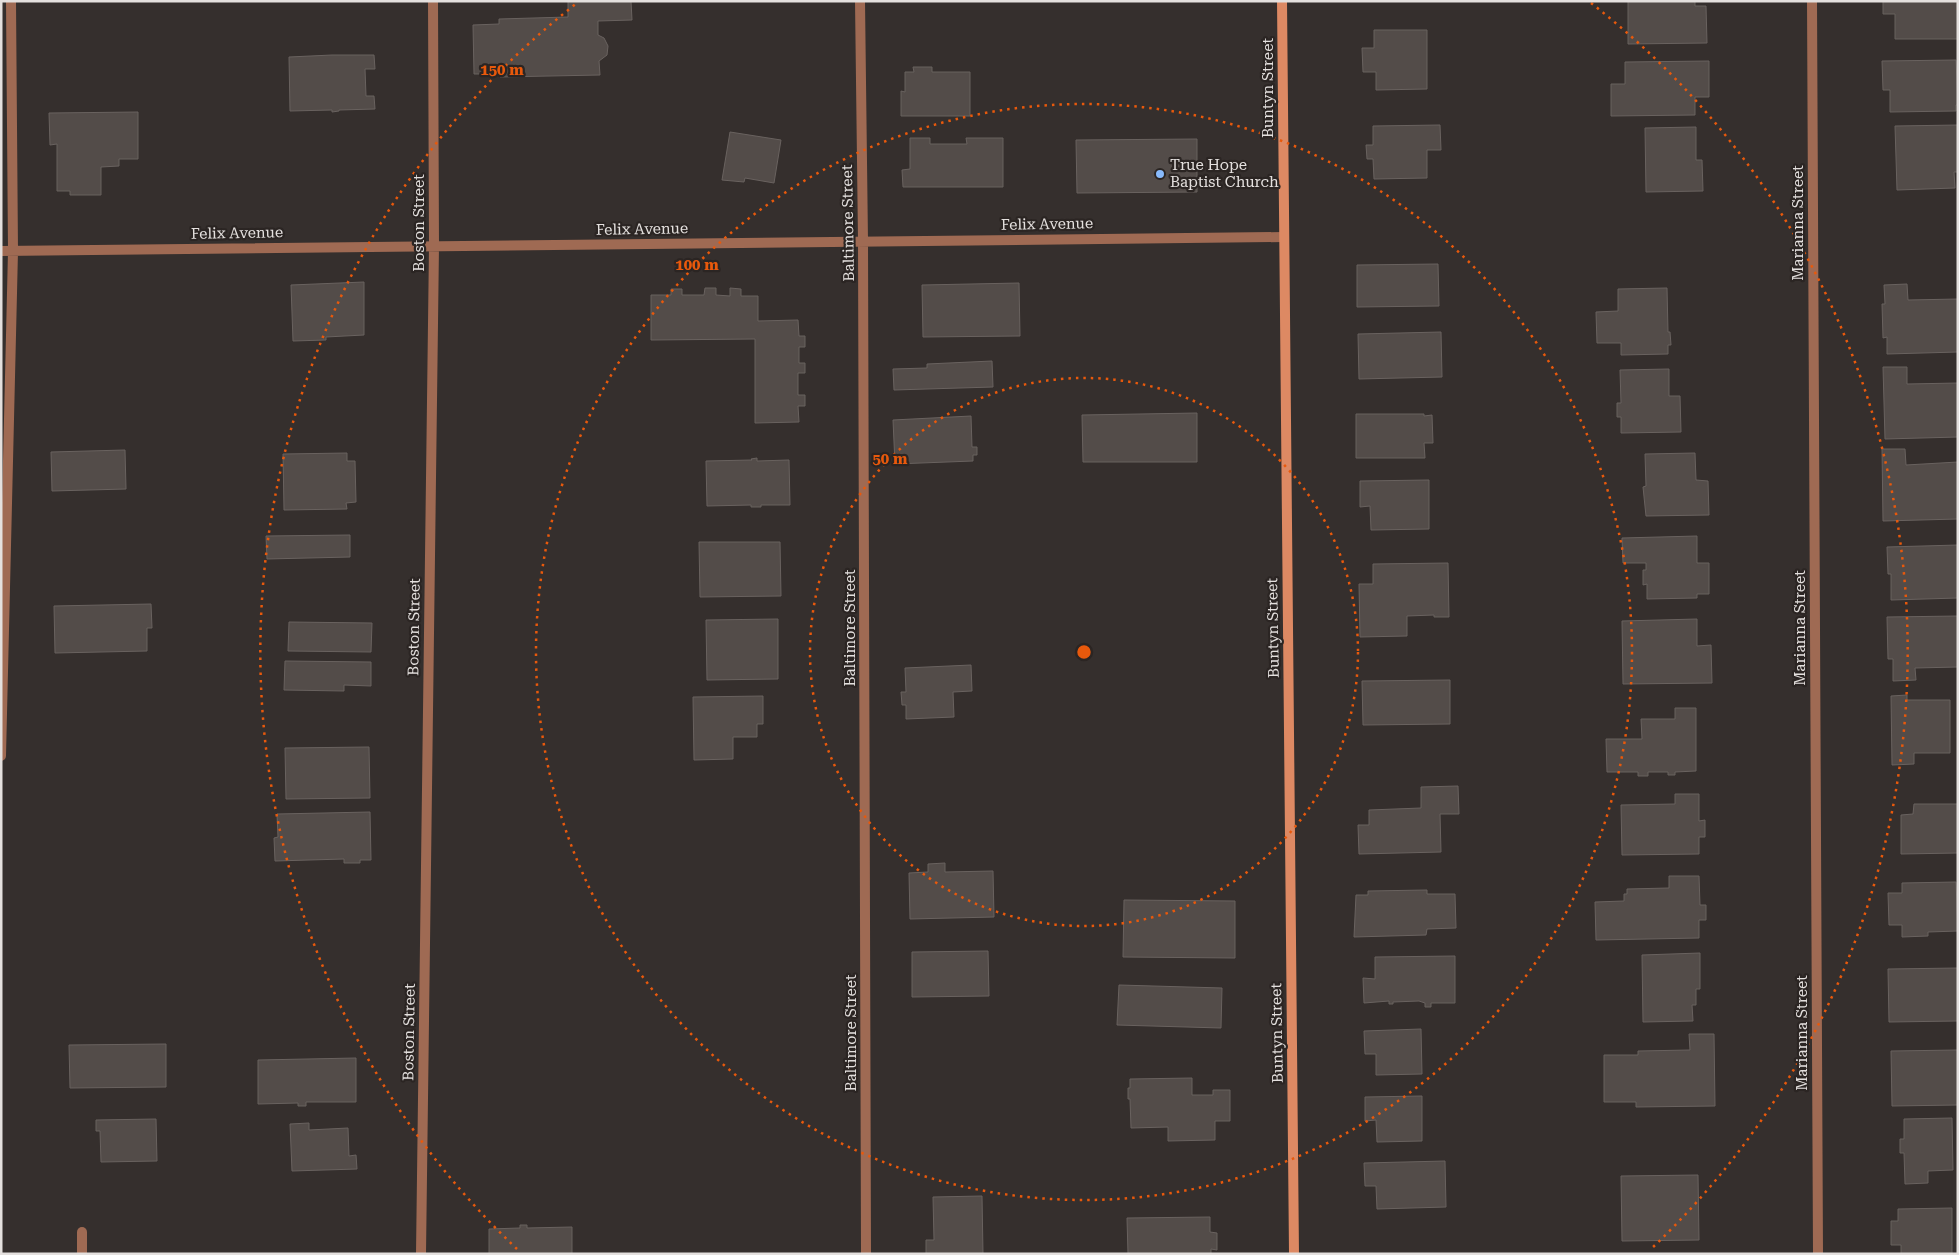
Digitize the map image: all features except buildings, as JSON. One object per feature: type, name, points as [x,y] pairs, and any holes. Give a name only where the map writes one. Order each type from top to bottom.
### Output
[{"type":"street","points":[[1,756],[13,251],[11,1]]},
{"type":"street","name":"Boston Street","points":[[421,1254],[434,246],[433,1]]},
{"type":"street","name":"Baltimore Street","points":[[860,1],[864,241],[866,1254]]},
{"type":"street","name":"Buntyn Street","points":[[1282,1],[1294,1254]]},
{"type":"street","name":"Marianna Street","points":[[1812,1],[1818,1254]]},
{"type":"street","name":"Felix Avenue","points":[[1,251],[1284,237]]},
{"type":"street","points":[[82,1232],[82,1254]]},
{"type":"place","name":"True Hope Baptist Church","points":[[1160,174]]}]
